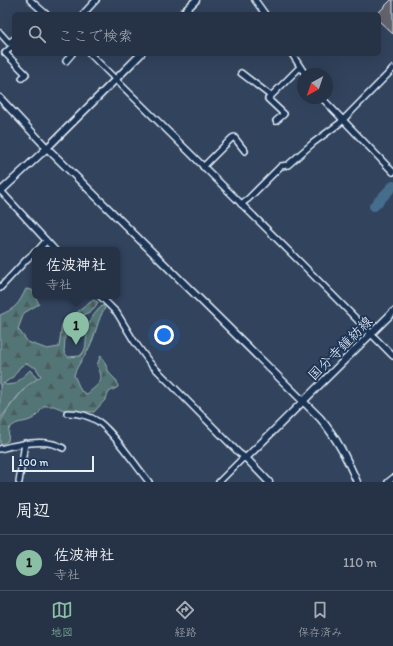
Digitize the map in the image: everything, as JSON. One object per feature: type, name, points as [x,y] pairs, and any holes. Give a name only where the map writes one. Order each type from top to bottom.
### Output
[{"type":"street","points":[[30,0],[42,12]]},
{"type":"street","points":[[85,12],[96,0]]},
{"type":"street","points":[[184,12],[196,0]]},
{"type":"street","points":[[255,0],[264,12]]},
{"type":"street","points":[[0,32],[9,42],[12,40]]},
{"type":"street","points":[[12,47],[5,53],[26,74],[22,78]]},
{"type":"street","points":[[66,61],[70,56]]},
{"type":"street","points":[[92,56],[393,356]]},
{"type":"street","points":[[52,247],[0,191],[47,148],[139,56]]},
{"type":"street","points":[[276,121],[284,114],[268,99],[300,67],[293,56]]},
{"type":"street","points":[[241,204],[281,166],[288,166],[313,143],[343,120],[393,69]]},
{"type":"street","points":[[241,73],[271,96]]},
{"type":"street","points":[[0,98],[47,148],[303,400],[330,430],[347,459],[357,482]]},
{"type":"street","points":[[328,104],[393,172]]},
{"type":"street","points":[[203,167],[234,137],[245,151]]},
{"type":"street","points":[[41,247],[46,241]]},
{"type":"street","points":[[0,288],[32,255]]},
{"type":"street","points":[[103,299],[117,313],[134,341],[150,363],[269,482]]},
{"type":"street","name":"国分寺鐘紡線","points":[[246,458],[393,312]]},
{"type":"street","points":[[67,413],[77,413],[98,421],[108,431],[148,482]]},
{"type":"street","points":[[0,449],[25,443],[56,443],[63,448]]},
{"type":"street","points":[[19,482],[25,443]]},
{"type":"street","points":[[219,482],[242,459],[246,458]]},
{"type":"street","points":[[388,482],[393,478]]},
{"type":"green space","points":[[26,289],[32,290],[32,299],[36,299],[39,304],[24,313],[18,329],[28,342],[47,349],[59,347],[62,324],[93,300],[98,302],[91,311],[70,323],[65,336],[64,352],[68,357],[80,356],[83,353],[89,324],[97,311],[103,305],[105,308],[100,317],[91,343],[74,375],[81,391],[87,394],[100,381],[101,375],[97,365],[101,355],[110,374],[117,381],[118,387],[109,392],[105,400],[94,412],[66,411],[54,406],[44,406],[32,419],[12,426],[9,429],[8,441],[0,445],[0,422],[11,405],[27,386],[41,376],[36,368],[26,363],[20,367],[13,377],[0,386],[0,315],[10,310],[21,299]]},
{"type":"green space","points":[[30,370],[39,381],[22,391],[0,419],[0,377],[6,385],[15,384]]},
{"type":"building","points":[[391,0],[393,0],[393,34],[381,23],[381,12],[379,12]]},
{"type":"waterway","points":[[374,206],[393,186]]},
{"type":"place","name":"佐波神社","points":[[76,345]]}]
